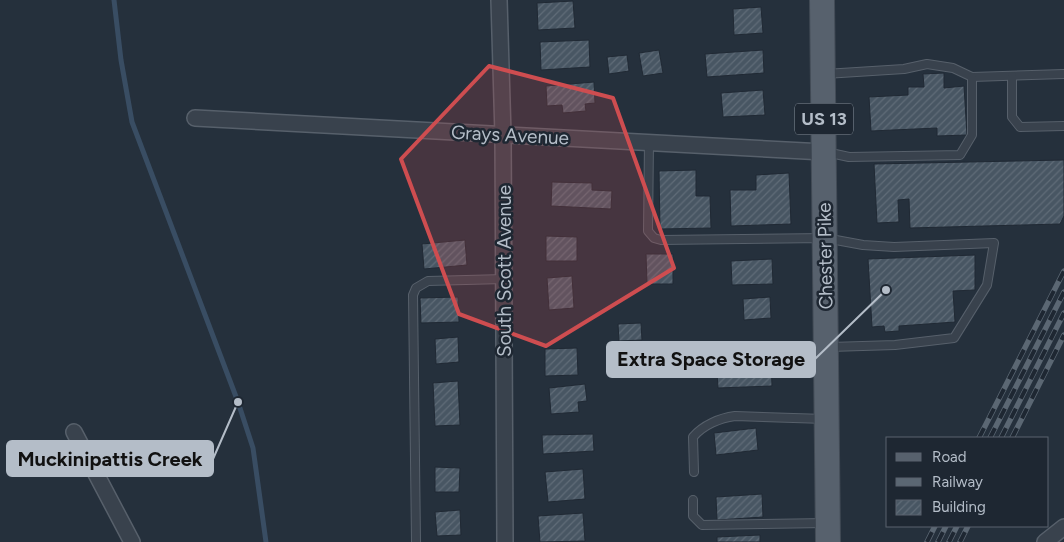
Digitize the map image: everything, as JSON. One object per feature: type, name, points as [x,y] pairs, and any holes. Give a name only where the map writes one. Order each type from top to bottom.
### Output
[{"type":"main road","name":"Chester Pike","points":[[822,0],[828,533]]},
{"type":"street","name":"South Scott Avenue","points":[[498,0],[503,135],[505,542]]},
{"type":"street","name":"Grays Avenue","points":[[195,118],[824,152]]},
{"type":"street","points":[[74,432],[132,542]]},
{"type":"street","points":[[1045,542],[1064,527]]},
{"type":"lane","points":[[823,74],[904,69],[927,64],[953,68],[972,76],[1064,74]]},
{"type":"lane","points":[[824,152],[849,157],[960,155],[972,135],[972,76]]},
{"type":"lane","points":[[1012,76],[1012,117],[1020,127],[1064,126]]},
{"type":"lane","points":[[649,142],[648,231],[654,238],[661,240],[825,238],[863,245],[894,247],[994,243],[987,285],[954,338],[896,345],[826,347]]},
{"type":"lane","points":[[416,542],[413,295],[416,288],[428,281],[504,280]]},
{"type":"lane","points":[[694,472],[693,437],[704,427],[724,418],[735,416],[827,419]]},
{"type":"lane","points":[[693,500],[693,516],[702,525],[828,533]]},
{"type":"highlighted area","points":[[489,66],[613,98],[674,268],[546,346],[459,314],[401,159]]},
{"type":"building","points":[[573,1],[575,28],[538,30],[537,3]]},
{"type":"building","points":[[761,7],[763,33],[734,35],[733,9]]},
{"type":"building","points":[[589,40],[590,67],[541,70],[540,42]]},
{"type":"building","points":[[659,50],[663,73],[643,76],[639,53]]},
{"type":"building","points":[[763,50],[764,73],[707,77],[705,54]]},
{"type":"building","points":[[627,55],[629,71],[609,74],[607,57]]},
{"type":"building","points":[[944,73],[944,88],[964,86],[967,135],[937,136],[937,128],[871,131],[869,97],[908,95],[908,87],[924,87],[923,74]]},
{"type":"building","points":[[594,82],[595,103],[585,104],[586,111],[563,113],[562,105],[547,106],[546,86]]},
{"type":"building","points":[[763,90],[765,115],[723,117],[721,93]]},
{"type":"building","points":[[1064,160],[1064,216],[1060,224],[910,228],[909,199],[898,200],[899,222],[877,223],[874,164]]},
{"type":"building","points":[[696,170],[696,196],[710,196],[711,228],[660,229],[659,171]]},
{"type":"building","points":[[789,173],[791,224],[731,226],[730,190],[756,190],[756,175]]},
{"type":"building","points":[[552,182],[592,183],[592,190],[612,191],[611,209],[551,206]]},
{"type":"building","points":[[546,236],[577,237],[577,261],[546,261]]},
{"type":"building","points":[[465,240],[467,265],[424,269],[422,244]]},
{"type":"building","points":[[646,254],[673,254],[673,284],[647,284]]},
{"type":"building","points":[[975,255],[975,290],[953,291],[955,322],[899,326],[899,331],[885,332],[884,326],[872,327],[868,259]]},
{"type":"building","points":[[772,259],[773,284],[732,285],[731,261]]},
{"type":"building","points":[[572,276],[574,308],[549,310],[547,278]]},
{"type":"building","points":[[458,297],[459,322],[421,323],[420,298]]},
{"type":"building","points":[[770,297],[771,318],[744,320],[743,299]]},
{"type":"building","points":[[641,323],[642,340],[619,341],[618,324]]},
{"type":"building","points":[[458,337],[459,362],[436,364],[435,339]]},
{"type":"building","points":[[577,348],[578,375],[545,376],[545,349]]},
{"type":"building","points":[[758,355],[758,359],[771,358],[772,386],[718,388],[716,357]]},
{"type":"building","points":[[458,381],[460,425],[435,426],[433,383]]},
{"type":"building","points":[[585,384],[587,401],[578,402],[579,412],[551,414],[549,388]]},
{"type":"building","points":[[756,428],[758,450],[716,455],[714,433]]},
{"type":"building","points":[[593,434],[594,451],[543,454],[542,435]]},
{"type":"building","points":[[435,467],[460,468],[459,492],[435,492]]},
{"type":"building","points":[[583,469],[585,499],[548,502],[545,472]]},
{"type":"building","points":[[762,494],[763,517],[717,520],[716,497]]},
{"type":"building","points":[[460,510],[461,535],[437,536],[435,512]]},
{"type":"building","points":[[583,513],[585,541],[540,542],[538,516]]},
{"type":"building","points":[[760,535],[760,542],[717,542],[717,537]]},
{"type":"waterway","points":[[114,0],[121,60],[132,122],[238,402],[253,448],[266,542]]},
{"type":"railway","points":[[980,437],[1064,271]]},
{"type":"railway","points":[[991,437],[1064,292]]},
{"type":"railway","points":[[1002,437],[1064,313]]},
{"type":"railway","points":[[1013,437],[1064,335]]},
{"type":"railway","points":[[927,542],[934,527]]},
{"type":"railway","points":[[938,542],[946,527]]},
{"type":"railway","points":[[949,542],[956,527]]},
{"type":"railway","points":[[960,542],[968,527]]},
{"type":"place","name":"Extra Space Storage","points":[[886,290]]},
{"type":"place","name":"Muckinipattis Creek","points":[[238,402]]}]
